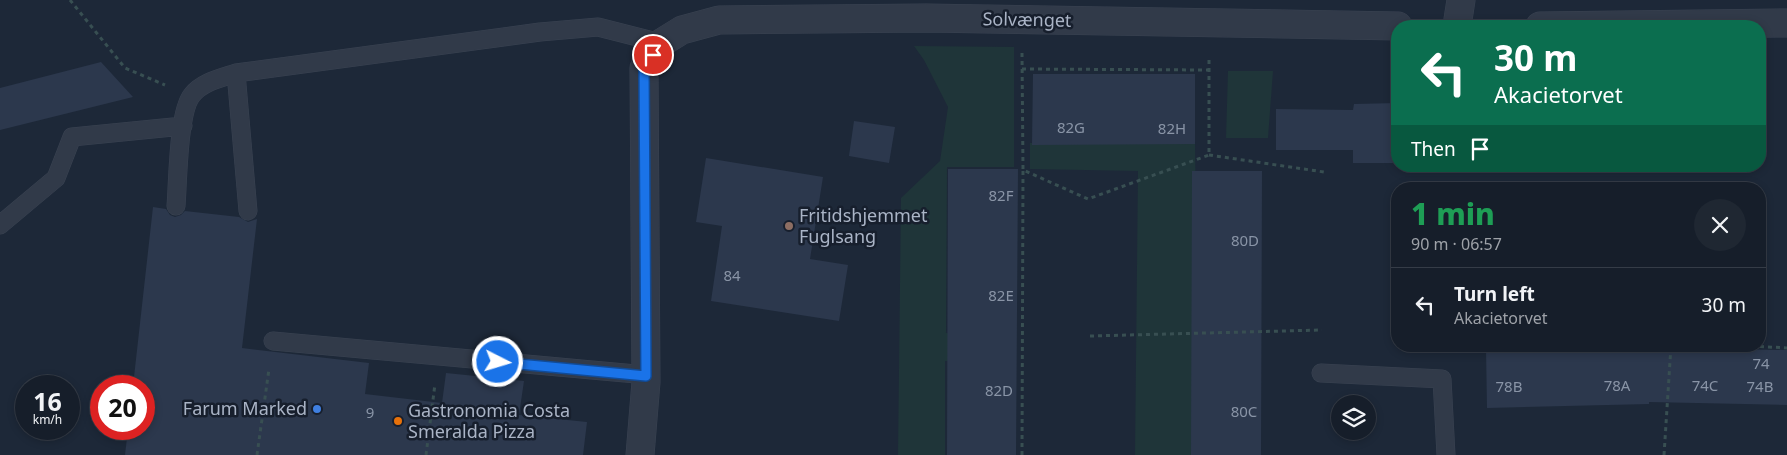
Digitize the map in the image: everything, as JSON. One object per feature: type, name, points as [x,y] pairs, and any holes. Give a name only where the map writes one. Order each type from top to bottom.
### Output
[{"type":"street","points":[[1458,20],[1461,0]]},
{"type":"street","name":"Solvænget","points":[[661,43],[682,30],[719,20],[928,9],[1022,20],[1391,26]]},
{"type":"street","points":[[1766,23],[1787,23]]},
{"type":"street","points":[[640,455],[646,376],[644,68],[661,43]]},
{"type":"lane","points":[[176,206],[184,115],[191,96],[206,83],[236,73],[540,32],[598,27],[661,43]]},
{"type":"lane","points":[[236,73],[248,211]]},
{"type":"lane","points":[[0,225],[56,178],[72,136],[183,126]]},
{"type":"lane","points":[[273,341],[646,376]]},
{"type":"lane","points":[[1321,373],[1442,379],[1446,455]]},
{"type":"path","points":[[70,0],[125,68],[191,96]]},
{"type":"path","points":[[1022,20],[1022,455]]},
{"type":"path","points":[[1208,155],[1209,23]]},
{"type":"path","points":[[1022,68],[1209,70]]},
{"type":"path","points":[[1023,170],[1088,199],[1208,155],[1324,172]]},
{"type":"path","points":[[1090,336],[1322,330]]},
{"type":"path","points":[[257,455],[273,341]]},
{"type":"path","points":[[1766,347],[1787,348]]},
{"type":"path","points":[[1664,455],[1672,352]]},
{"type":"path","points":[[426,455],[438,356]]},
{"type":"green space","points":[[914,46],[1014,47],[1014,167],[947,167],[946,333],[973,334],[973,360],[945,361],[945,455],[898,455],[901,198],[940,161],[948,107],[924,60]]},
{"type":"green space","points":[[1228,71],[1273,71],[1268,138],[1226,138]]},
{"type":"green space","points":[[1195,142],[1197,304],[1195,455],[1135,455],[1138,171],[1030,169],[1030,143]]},
{"type":"building","points":[[101,62],[133,97],[0,130],[0,88]]},
{"type":"building","points":[[1033,74],[1195,74],[1195,144],[1032,145]]},
{"type":"building","points":[[1391,103],[1391,163],[1353,163],[1353,150],[1276,150],[1276,109],[1353,110],[1354,104]]},
{"type":"building","points":[[854,121],[895,127],[889,163],[849,156]]},
{"type":"building","points":[[706,158],[823,177],[810,259],[848,265],[839,321],[711,301],[722,226],[696,222]]},
{"type":"building","points":[[948,169],[1018,169],[1016,455],[947,455]]},
{"type":"building","points":[[1192,171],[1262,171],[1261,455],[1191,455]]},
{"type":"building","points":[[153,207],[166,209],[170,215],[175,217],[185,211],[239,217],[248,222],[257,219],[242,348],[369,363],[365,394],[442,403],[446,373],[524,381],[519,415],[587,422],[583,455],[125,455],[127,440],[155,440],[155,375],[134,375]]},
{"type":"building","points":[[1766,350],[1787,350],[1787,405],[1649,402],[1649,404],[1487,408],[1486,352],[1766,352]]},
{"type":"place","name":"Fritidshjemmet Fuglsang","points":[[789,226]]},
{"type":"place","name":"Farum Marked","points":[[317,409]]},
{"type":"place","name":"Gastronomia Costa Smeralda Pizza","points":[[398,421]]},
{"type":"route","points":[[498,362],[646,376],[644,68],[653,55]]}]
